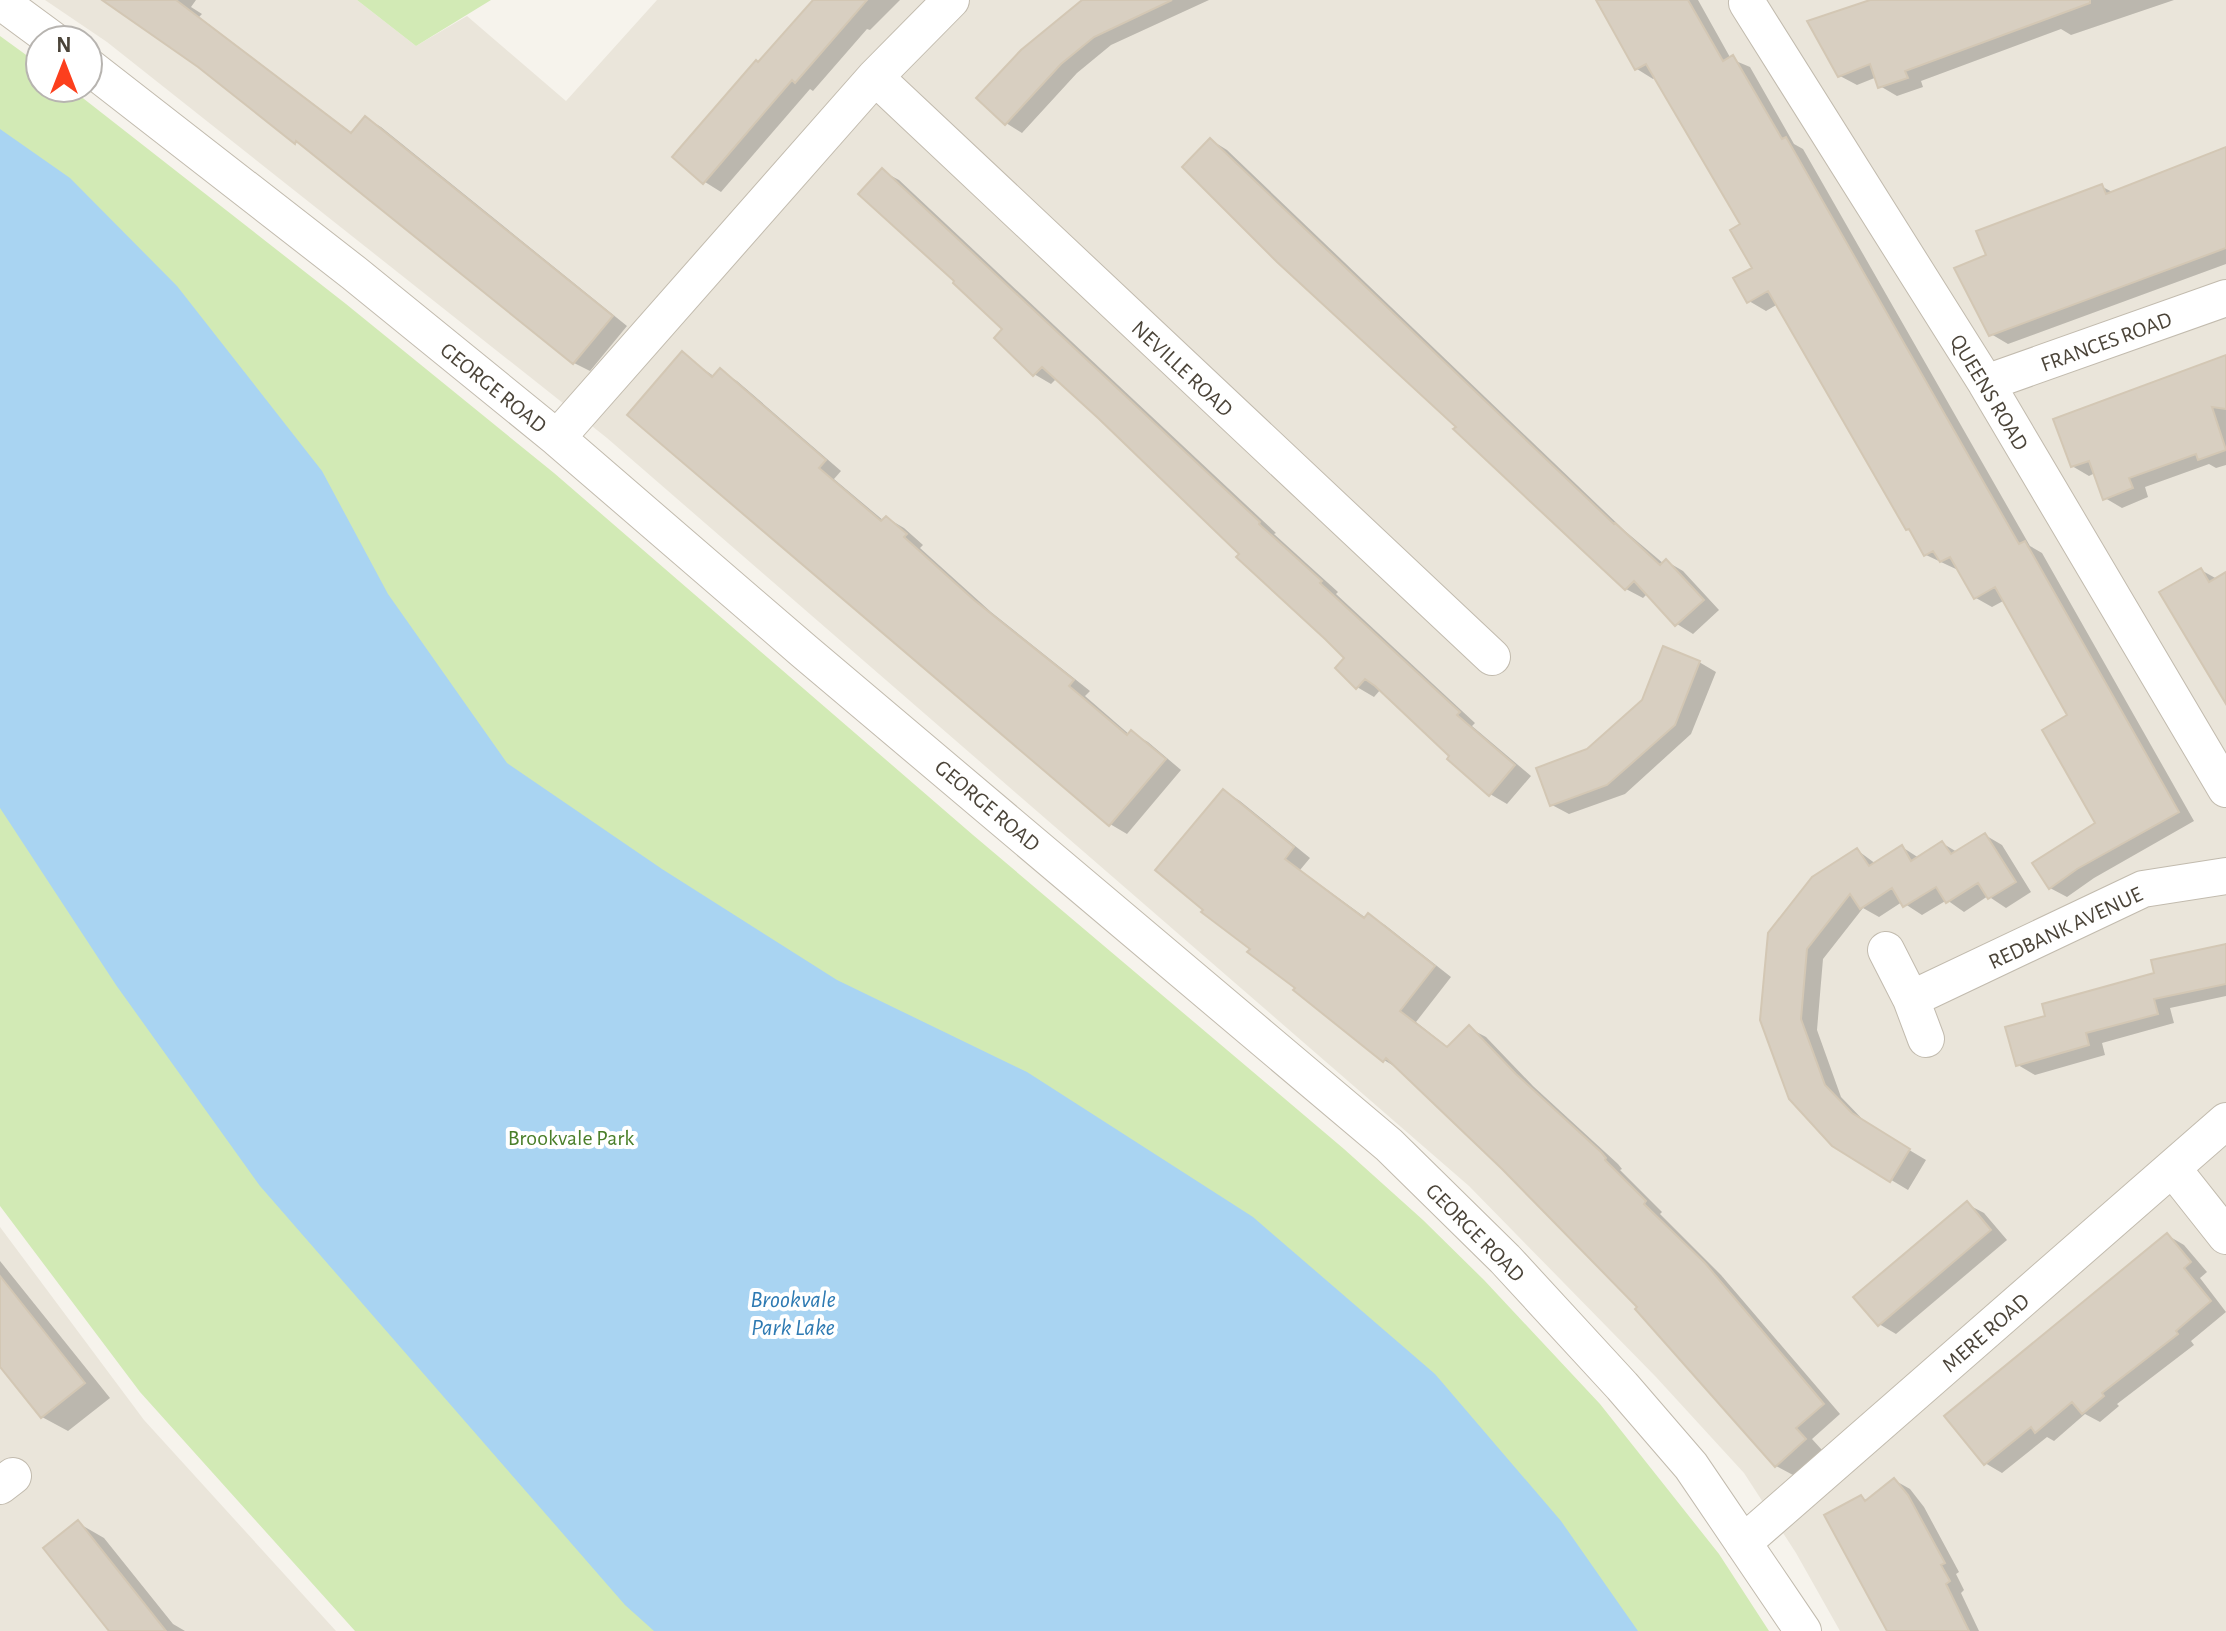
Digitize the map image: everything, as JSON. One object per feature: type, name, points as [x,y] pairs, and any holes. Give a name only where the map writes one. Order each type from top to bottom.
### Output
[{"type":"street","points":[[557,438],[875,77],[951,0]]},
{"type":"street","name":"QUEENS ROAD","points":[[1748,0],[1747,3],[1986,383],[2226,789]]},
{"type":"street","points":[[0,1],[31,24]]},
{"type":"street","name":"NEVILLE ROAD","points":[[875,77],[1492,657]]},
{"type":"street","name":"GEORGE ROAD","points":[[104,78],[354,273],[557,438],[1389,1145],[1505,1259],[1691,1466],[1803,1631]]},
{"type":"street","name":"FRANCES ROAD","points":[[1986,383],[2226,298]]},
{"type":"street","name":"REDBANK AVENUE","points":[[1911,999],[2143,889],[2226,876]]},
{"type":"street","points":[[1886,950],[1911,999],[1926,1039]]},
{"type":"street","name":"MERE ROAD","points":[[1743,1543],[2226,1121]]},
{"type":"street","points":[[2173,1169],[2226,1236]]},
{"type":"shaded area","points":[[45,0],[357,0],[416,46],[467,16],[566,101],[657,0],[2226,0],[2226,1631],[1840,1631],[1796,1553],[1744,1473],[1656,1377],[1469,1186],[607,438],[104,40],[104,24],[80,24]]},
{"type":"shaded area","points":[[0,1227],[144,1420],[336,1631],[0,1631]]},
{"type":"green space","points":[[357,0],[491,0],[416,46]]},
{"type":"green space","name":"Brookvale Park Lake","points":[[0,36],[24,53],[24,104],[90,104],[346,304],[554,473],[1423,1220],[1600,1404],[1719,1554],[1769,1631],[355,1631],[140,1392],[0,1206]]},
{"type":"water","name":"Brookvale Park Lake","points":[[0,129],[70,178],[177,286],[322,471],[388,594],[507,763],[662,869],[837,980],[1027,1072],[1253,1217],[1435,1374],[1561,1521],[1638,1631],[654,1631],[625,1605],[260,1186],[116,985],[0,808]]},
{"type":"building","points":[[102,0],[176,0],[351,133],[365,116],[613,316],[573,364],[296,141],[295,144],[198,67]]},
{"type":"building","points":[[813,0],[867,0],[795,83],[792,80],[703,184],[672,157]]},
{"type":"building","points":[[1082,0],[1172,0],[1094,37],[1061,64],[1005,125],[976,98],[1021,50]]},
{"type":"building","points":[[1596,0],[1688,0],[1723,61],[1733,55],[1782,139],[1786,137],[2019,544],[2025,541],[2179,812],[2077,869],[2049,889],[2032,863],[2095,823],[2042,730],[2067,715],[1995,587],[1974,599],[1950,557],[1940,562],[1933,551],[1924,556],[1768,291],[1747,303],[1733,278],[1752,268],[1730,230],[1740,224],[1646,64],[1635,70]]},
{"type":"building","points":[[1870,0],[2090,0],[2090,3],[1905,71],[1908,78],[1878,88],[1870,64],[1838,77],[1807,21]]},
{"type":"building","points":[[1210,138],[1614,524],[1660,565],[1666,559],[1704,600],[1675,626],[1634,581],[1625,590],[1581,549],[1453,429],[1456,427],[1277,262],[1182,167]]},
{"type":"building","points":[[2226,147],[2226,248],[1989,336],[1954,268],[1986,255],[1976,231],[2102,184],[2106,194]]},
{"type":"building","points":[[882,168],[1460,712],[1457,715],[1515,765],[1489,796],[1447,759],[1449,756],[1375,686],[1365,679],[1356,689],[1335,668],[1344,658],[1236,557],[1239,554],[1098,418],[1042,367],[1033,376],[994,338],[1002,329],[858,194]]},
{"type":"building","points":[[682,351],[712,377],[720,368],[826,460],[819,468],[881,521],[886,516],[907,534],[904,537],[974,600],[1074,680],[1069,686],[1127,735],[1131,730],[1166,759],[1109,826],[627,415]]},
{"type":"building","points":[[2226,355],[2226,409],[2212,407],[2226,450],[2198,460],[2196,454],[2129,478],[2133,488],[2103,500],[2089,461],[2071,467],[2053,419]]},
{"type":"building","points":[[2201,568],[2209,582],[2226,572],[2226,704],[2159,592]]},
{"type":"building","points":[[1663,646],[1700,661],[1675,725],[1607,785],[1550,806],[1536,768],[1587,749],[1642,700]]},
{"type":"building","points":[[1223,789],[1294,847],[1285,859],[1364,918],[1368,913],[1435,966],[1400,1011],[1447,1047],[1469,1025],[1516,1074],[1601,1152],[1605,1160],[1646,1201],[1644,1204],[1705,1263],[1824,1404],[1796,1428],[1806,1439],[1775,1467],[1635,1309],[1637,1307],[1502,1169],[1386,1058],[1383,1062],[1293,990],[1295,988],[1247,952],[1250,949],[1201,912],[1203,910],[1155,870]]},
{"type":"building","points":[[1985,833],[2016,882],[1988,899],[1978,883],[1946,903],[1936,887],[1903,907],[1892,888],[1860,909],[1850,894],[1807,949],[1801,1019],[1825,1085],[1852,1113],[1910,1149],[1890,1182],[1832,1146],[1789,1099],[1760,1020],[1768,933],[1812,877],[1857,848],[1869,866],[1902,845],[1911,861],[1942,841],[1951,854]]},
{"type":"building","points":[[2226,944],[2226,984],[2154,999],[2158,1014],[2086,1033],[2089,1045],[2016,1066],[2005,1027],[2045,1016],[2042,1004],[2154,973],[2151,960]]},
{"type":"building","points":[[1967,1201],[1991,1230],[1878,1326],[1853,1297]]},
{"type":"building","points":[[2167,1233],[2191,1262],[2184,1268],[2211,1301],[2176,1331],[2178,1334],[2102,1393],[2104,1396],[2082,1414],[2072,1402],[2035,1433],[2031,1427],[1984,1465],[1944,1416]]},
{"type":"building","points":[[0,1276],[85,1383],[41,1418],[0,1367]]},
{"type":"building","points":[[1894,1478],[1908,1495],[1945,1563],[1941,1565],[1950,1581],[1946,1584],[1969,1631],[1887,1631],[1824,1515],[1861,1495],[1865,1501]]},
{"type":"building","points":[[78,1520],[166,1631],[109,1631],[43,1548]]},
{"type":"park label","name":"Brookvale Park","points":[[571,1137]]}]
